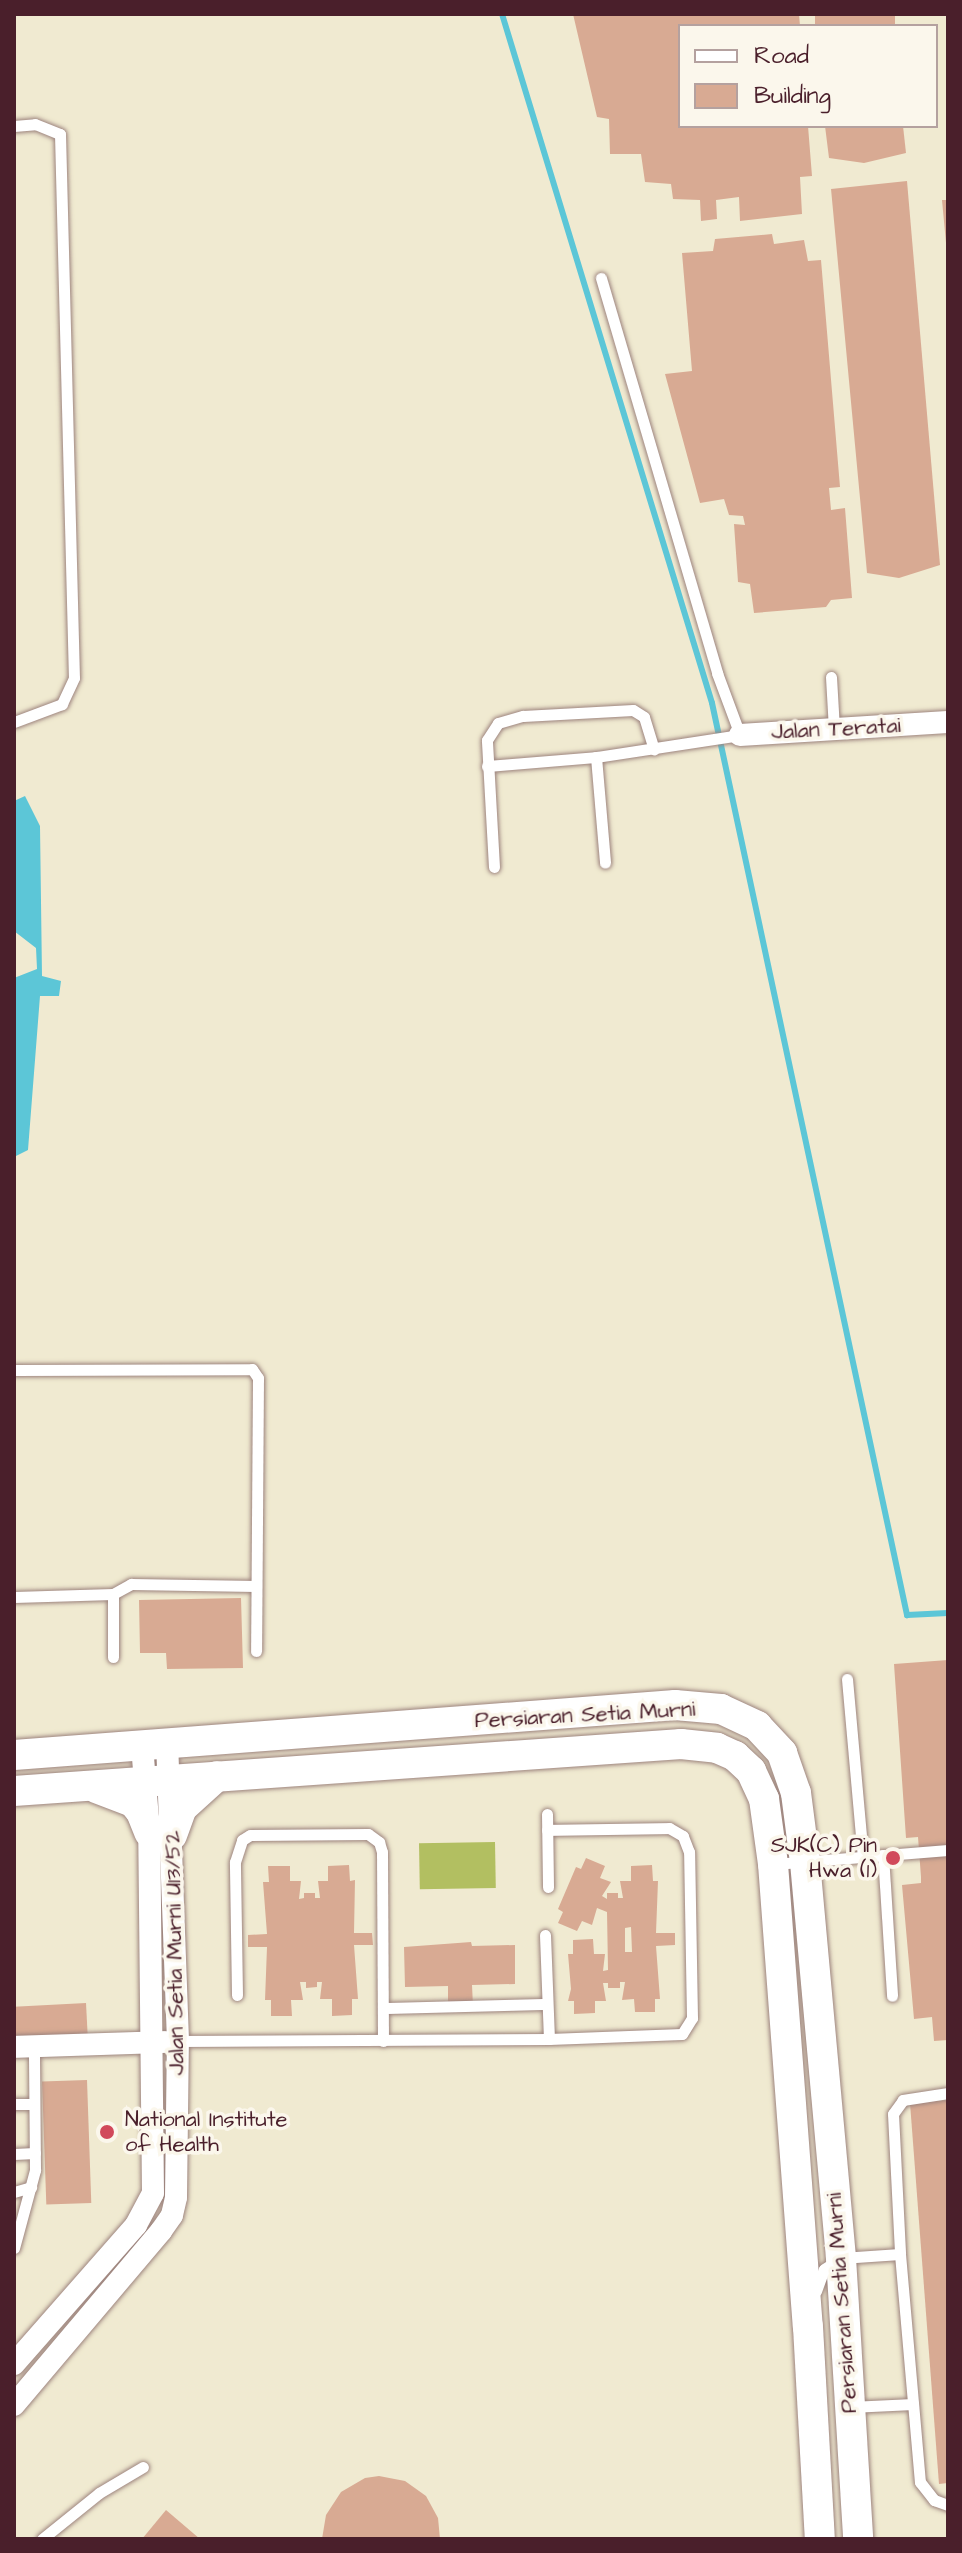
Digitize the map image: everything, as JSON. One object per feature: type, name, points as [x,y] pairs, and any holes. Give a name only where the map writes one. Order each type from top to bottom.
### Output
[{"type":"street","name":"Jalan Teratai","points":[[732,735],[948,722]]},
{"type":"street","name":"Persiaran Setia Murni","points":[[14,1755],[675,1705],[721,1709],[757,1726],[782,1753],[796,1793],[805,1862],[841,2258],[858,2539]]},
{"type":"street","name":"Jalan Setia Murni U13/52","points":[[14,2405],[172,2215],[178,2170],[178,2041],[154,1744]]},
{"type":"street","name":"Persiaran Setia Murni","points":[[14,1791],[681,1744],[717,1748],[735,1756],[751,1771],[764,1799],[773,1864],[808,2327],[820,2539]]},
{"type":"street","points":[[85,1785],[133,1802],[161,1834],[187,1802],[217,1776]]},
{"type":"street","name":"Jalan Setia Murni U13/52","points":[[14,2364],[147,2210],[153,2193],[152,2042],[161,1834]]},
{"type":"street","points":[[24,2046],[178,2041]]},
{"type":"street","points":[[855,2506],[874,2539]]},
{"type":"lane","points":[[14,126],[35,124],[60,134],[74,678],[62,704],[14,722]]},
{"type":"lane","points":[[487,766],[596,757],[732,735],[717,673],[601,278]]},
{"type":"lane","points":[[831,677],[834,729]]},
{"type":"lane","points":[[494,867],[487,766],[487,740],[492,728],[505,719],[523,716],[633,710],[644,717],[654,749]]},
{"type":"lane","points":[[596,757],[605,863]]},
{"type":"lane","points":[[14,1370],[252,1369],[258,1378],[256,1651]]},
{"type":"lane","points":[[14,1597],[113,1594],[131,1584],[256,1586]]},
{"type":"lane","points":[[113,1594],[113,1657]]},
{"type":"lane","points":[[847,1679],[863,1857]]},
{"type":"lane","points":[[547,1814],[548,1887]]},
{"type":"lane","points":[[178,2041],[675,2037],[689,2028],[692,2018],[689,1852],[683,1836],[669,1828],[547,1830]]},
{"type":"lane","points":[[237,1995],[235,1862],[242,1840],[250,1835],[362,1833],[373,1836],[382,1852],[383,2041]]},
{"type":"lane","points":[[773,1864],[948,1850]]},
{"type":"lane","points":[[883,1855],[892,1996]]},
{"type":"lane","points":[[545,1935],[549,2039]]},
{"type":"lane","points":[[383,2008],[547,2004]]},
{"type":"lane","points":[[14,2248],[31,2187],[35,2153],[34,2104],[24,2046]]},
{"type":"lane","points":[[948,2093],[903,2100],[893,2114],[900,2254],[920,2482],[934,2500],[948,2505]]},
{"type":"lane","points":[[14,2104],[34,2104]]},
{"type":"lane","points":[[14,2154],[35,2153]]},
{"type":"lane","points":[[14,2192],[31,2187]]},
{"type":"lane","points":[[808,2327],[819,2278],[824,2269],[841,2258],[900,2254]]},
{"type":"lane","points":[[850,2407],[913,2404]]},
{"type":"lane","points":[[42,2539],[99,2493],[143,2467]]},
{"type":"green space","points":[[495,1842],[496,1888],[420,1889],[419,1843]]},
{"type":"water","points":[[25,796],[40,826],[42,976],[61,981],[59,996],[40,996],[28,1150],[14,1157],[14,978],[37,969],[36,948],[14,931],[14,801]]},
{"type":"building","points":[[573,14],[799,14],[800,24],[678,24],[678,128],[808,128],[812,176],[800,177],[802,214],[740,221],[739,197],[716,200],[717,219],[701,221],[700,200],[673,199],[671,184],[645,182],[641,154],[610,154],[609,119],[597,117]]},
{"type":"building","points":[[815,14],[895,14],[895,24],[815,24]]},
{"type":"building","points":[[825,128],[903,128],[906,153],[864,163],[829,158]]},
{"type":"building","points":[[907,181],[940,565],[899,578],[867,573],[831,189]]},
{"type":"building","points":[[942,200],[948,200],[948,243],[946,243]]},
{"type":"building","points":[[772,234],[774,244],[804,240],[808,261],[821,260],[840,487],[829,488],[831,510],[845,508],[852,598],[831,600],[826,607],[754,613],[750,584],[738,582],[734,524],[745,525],[743,516],[729,515],[724,499],[700,503],[665,374],[692,371],[682,253],[713,251],[715,239]]},
{"type":"building","points":[[241,1598],[243,1668],[167,1669],[166,1653],[140,1653],[139,1600]]},
{"type":"building","points":[[948,1660],[948,2040],[934,2041],[932,2017],[914,2019],[902,1885],[921,1883],[921,1877],[918,1837],[906,1838],[894,1664]]},
{"type":"building","points":[[586,1858],[605,1866],[600,1878],[611,1882],[602,1896],[607,1899],[607,1893],[618,1893],[618,1898],[623,1898],[620,1881],[631,1881],[631,1866],[652,1865],[653,1881],[658,1881],[656,1933],[675,1933],[675,1945],[656,1946],[660,1999],[655,1999],[655,2012],[635,2012],[634,1999],[622,2000],[625,1982],[620,1982],[620,1988],[608,1988],[608,1983],[603,1983],[606,2001],[595,2001],[595,2013],[574,2014],[574,2001],[568,2001],[571,1989],[568,1954],[573,1954],[573,1940],[593,1939],[594,1954],[605,1954],[603,1971],[608,1970],[607,1912],[597,1908],[592,1925],[582,1921],[577,1931],[558,1923],[563,1912],[558,1909],[576,1867],[581,1869]],"holes":[[[631,1927],[632,1952],[625,1952],[625,1928]]]},
{"type":"building","points":[[349,1865],[350,1881],[355,1880],[354,1933],[372,1933],[373,1945],[354,1945],[358,1999],[352,1999],[352,2015],[332,2016],[332,1999],[320,1999],[322,1982],[317,1982],[317,1987],[306,1988],[306,1982],[300,1982],[303,2000],[291,2000],[292,2016],[271,2016],[271,2000],[265,2000],[267,1947],[248,1947],[248,1935],[267,1934],[263,1882],[269,1882],[268,1866],[290,1866],[290,1881],[301,1881],[299,1899],[304,1898],[304,1893],[315,1893],[315,1898],[320,1898],[318,1881],[328,1881],[328,1866]]},
{"type":"building","points":[[471,1942],[472,1946],[515,1945],[515,1984],[472,1985],[473,2006],[448,2006],[448,1986],[405,1987],[404,1947]]},
{"type":"building","points":[[86,2003],[88,2042],[16,2046],[14,2007]]},
{"type":"building","points":[[87,2080],[91,2203],[46,2204],[42,2082]]},
{"type":"building","points":[[948,2100],[948,2483],[939,2484],[910,2103]]},
{"type":"building","points":[[379,2476],[405,2481],[426,2496],[438,2518],[440,2539],[322,2539],[326,2515],[341,2492],[365,2478]]},
{"type":"building","points":[[166,2510],[200,2539],[142,2539]]},
{"type":"waterway","points":[[502,14],[712,703],[907,1615],[948,1613]]},
{"type":"place","name":"SJK(C) Pin Hwa (1)","points":[[893,1858]]},
{"type":"place","name":"National Institute of Health","points":[[107,2132]]}]
